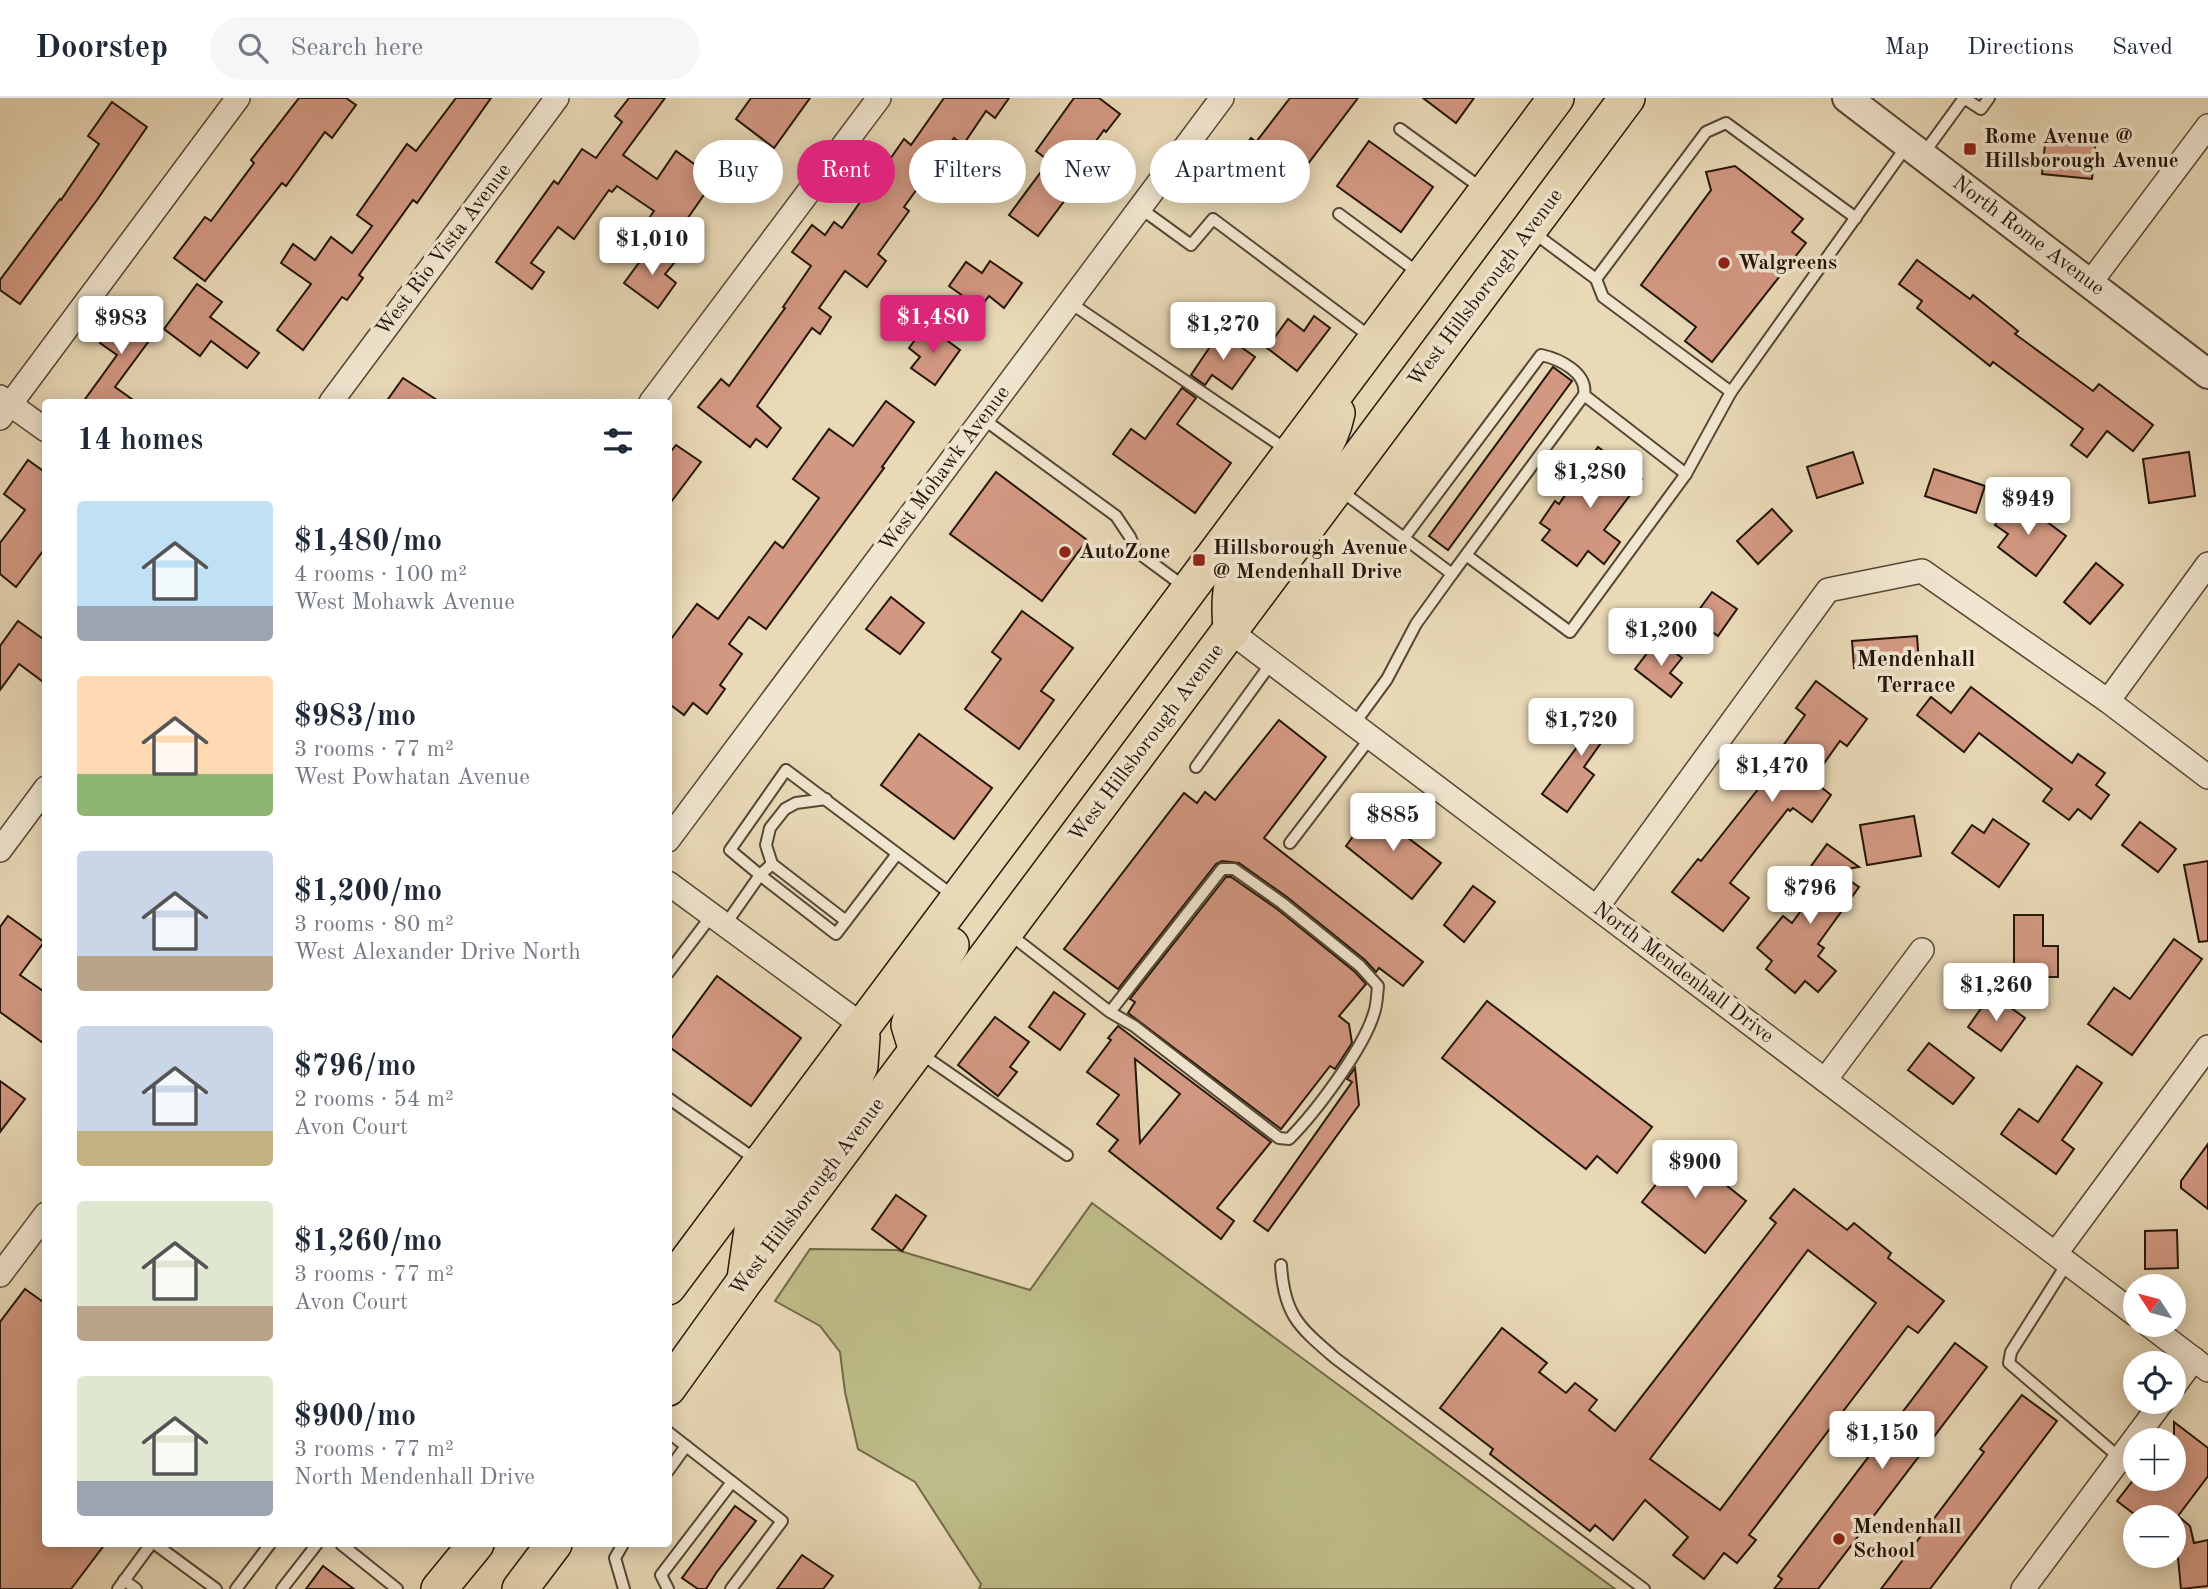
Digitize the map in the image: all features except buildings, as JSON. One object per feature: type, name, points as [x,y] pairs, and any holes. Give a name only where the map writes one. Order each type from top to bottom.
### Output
[{"type":"main road","points":[[672,1288],[761,1163],[1556,98]]},
{"type":"main road","name":"West Hillsborough Avenue","points":[[672,1382],[744,1282],[1627,98]]},
{"type":"main road","points":[[1231,632],[1229,602],[1236,573],[1252,546],[1318,456],[1335,421],[1343,382]]},
{"type":"main road","points":[[917,1051],[909,1025],[916,1001],[996,878],[1003,862],[997,846]]},
{"type":"main road","points":[[744,1282],[753,1223],[851,1085],[860,1066],[863,1026]]},
{"type":"main road","points":[[522,1588],[524,1547]]},
{"type":"main road","points":[[522,1588],[552,1547]]},
{"type":"main road","points":[[439,1589],[468,1549]]},
{"type":"main road","points":[[467,1589],[468,1549]]},
{"type":"street","points":[[42,428],[3,406],[238,98]]},
{"type":"street","name":"West Rio Vista Avenue","points":[[333,399],[557,98]]},
{"type":"street","points":[[653,399],[879,98]]},
{"type":"street","name":"West Mohawk Avenue","points":[[672,835],[1222,98]]},
{"type":"street","name":"North Rome Avenue","points":[[1847,98],[2208,374]]},
{"type":"street","points":[[2090,283],[2208,126]]},
{"type":"street","points":[[2108,701],[2208,564]]},
{"type":"street","points":[[1597,907],[1828,590],[1922,571],[2108,701],[2208,777]]},
{"type":"street","name":"North Mendenhall Drive","points":[[1231,632],[2123,1305]]},
{"type":"street","points":[[0,850],[42,793]]},
{"type":"street","points":[[672,886],[863,1026]]},
{"type":"street","points":[[1825,1080],[1922,950]]},
{"type":"street","points":[[2062,1257],[2208,1047]]},
{"type":"street","points":[[0,1275],[42,1219]]},
{"type":"street","points":[[2165,1337],[2201,1365],[2186,1377]]},
{"type":"street","points":[[2023,1589],[2153,1414]]},
{"type":"lane","points":[[1466,555],[1570,632],[1686,474],[1731,392],[1856,218],[1964,98],[1981,109],[1989,98]]},
{"type":"lane","points":[[1596,279],[1706,132],[1726,123],[1856,218]]},
{"type":"lane","points":[[1400,130],[1486,191]]},
{"type":"lane","points":[[1140,208],[1191,244],[1213,219],[1374,340]]},
{"type":"lane","points":[[1339,214],[1423,275]]},
{"type":"lane","points":[[1529,229],[1596,279],[1603,297],[1731,392]]},
{"type":"lane","points":[[1069,302],[1290,452]]},
{"type":"lane","points":[[1290,843],[1362,731],[1416,624],[1584,395],[1585,387],[1580,376],[1555,358],[1541,355],[1404,538]]},
{"type":"lane","points":[[1584,395],[1686,474]]},
{"type":"lane","points":[[982,418],[1116,516],[1136,551],[1189,589]]},
{"type":"lane","points":[[1338,488],[1452,574]]},
{"type":"lane","points":[[1196,767],[1272,663]]},
{"type":"lane","points":[[897,854],[836,934],[730,850],[786,769],[958,899]]},
{"type":"lane","points":[[826,799],[796,803],[785,809],[770,828],[766,845],[772,864],[846,921]]},
{"type":"lane","points":[[672,969],[772,864]]},
{"type":"lane","points":[[1006,931],[1110,1012],[1134,1026],[1279,1138],[1289,1139],[1302,1126],[1361,1044],[1375,1012],[1378,986],[1360,966],[1282,903],[1234,869],[1222,869],[1110,1012]]},
{"type":"lane","points":[[917,1051],[1067,1155]]},
{"type":"lane","points":[[672,1101],[761,1163]]},
{"type":"lane","points":[[2062,1257],[2011,1352],[2008,1363],[2120,1458]]},
{"type":"lane","points":[[1281,1265],[1282,1290],[1301,1329],[1644,1589]]},
{"type":"lane","points":[[672,1435],[782,1521],[731,1589]]},
{"type":"lane","points":[[672,1465],[686,1446]]},
{"type":"lane","points":[[668,1589],[660,1575],[732,1482]]},
{"type":"lane","points":[[136,1589],[121,1585],[151,1547]]},
{"type":"lane","points":[[157,1547],[216,1589]]},
{"type":"lane","points":[[236,1589],[268,1547]]},
{"type":"lane","points":[[282,1589],[315,1547]]},
{"type":"lane","points":[[345,1547],[397,1589]]},
{"type":"lane","points":[[621,1547],[615,1558],[624,1589]]},
{"type":"shaded area","points":[[1092,1203],[1615,1589],[979,1589],[981,1584],[915,1482],[858,1449],[845,1392],[840,1352],[820,1326],[775,1301],[810,1249],[897,1250],[1030,1290]]},
{"type":"place","name":"Rome Avenue @ Hillsborough Avenue","points":[[1970,149]]},
{"type":"place","name":"Walgreens","points":[[1724,263]]},
{"type":"place","name":"AutoZone","points":[[1065,552]]},
{"type":"place","name":"Hillsborough Avenue @ Mendenhall Drive","points":[[1199,560]]},
{"type":"place","name":"Mendenhall School","points":[[1839,1539]]},
{"type":"district","name":"Mendenhall Terrace","points":[[1916,672]]}]
